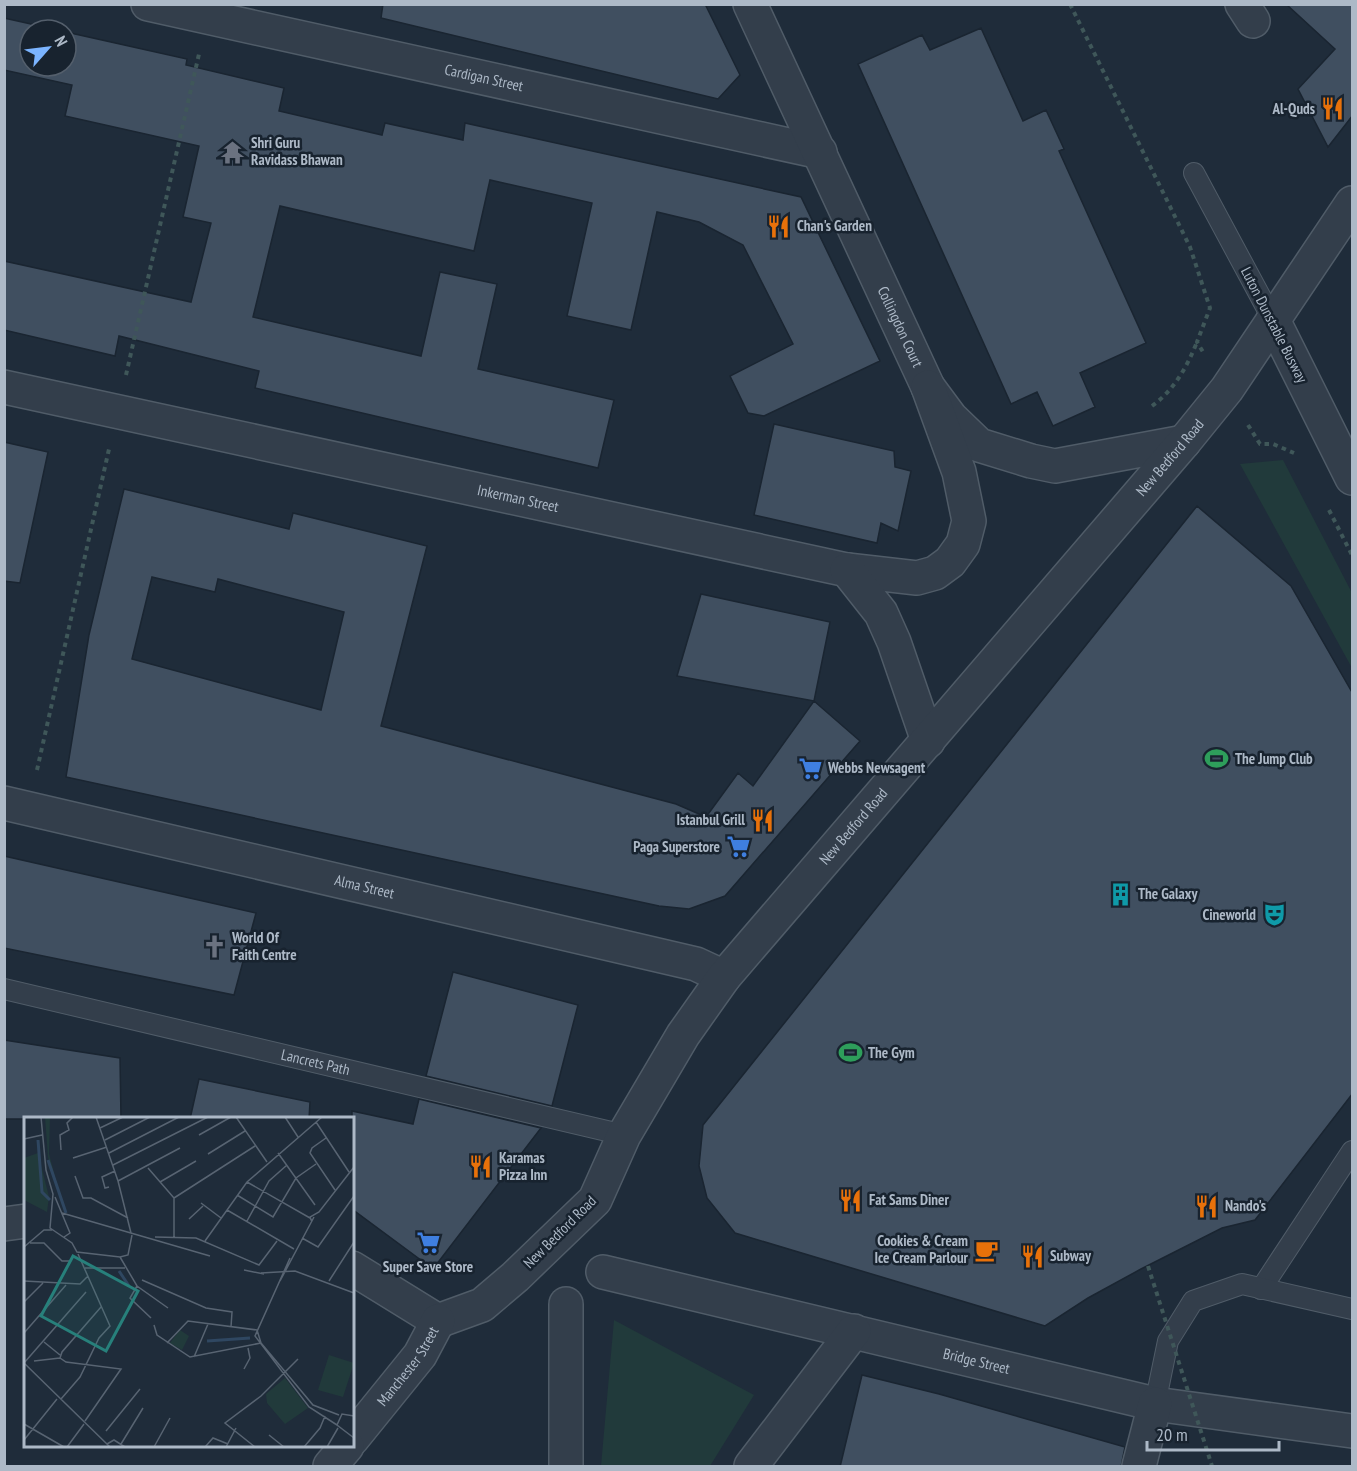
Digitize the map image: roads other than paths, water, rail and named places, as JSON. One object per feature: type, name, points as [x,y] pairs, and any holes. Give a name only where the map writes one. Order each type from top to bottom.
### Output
[{"type":"street","name":"Cardigan Street","points":[[148,4],[820,152]]},
{"type":"street","name":"Collingdon Court","points":[[750,4],[928,387],[951,418],[979,445],[1055,466],[1184,442]]},
{"type":"street","name":"New Bedford Road","points":[[438,1321],[482,1305],[515,1277],[595,1200],[624,1135],[683,1035],[724,977],[1184,442],[1227,389],[1353,203]]},
{"type":"street","name":"New Bedford Road","points":[[1273,320],[1353,230]]},
{"type":"street","name":"Luton Dunstable Busway","points":[[1273,320],[1353,478]]},
{"type":"street","name":"Inkerman Street","points":[[4,387],[847,570],[917,578],[935,573],[950,562],[963,544],[969,521],[959,472],[928,387]]},
{"type":"street","points":[[847,570],[881,613],[894,642],[927,741]]},
{"type":"street","name":"Alma Street","points":[[4,802],[696,964],[724,977]]},
{"type":"street","points":[[4,1224],[24,1221]]},
{"type":"street","points":[[354,1269],[438,1321]]},
{"type":"street","name":"Bridge Street","points":[[603,1272],[1155,1404],[1353,1431]]},
{"type":"street","points":[[566,1304],[566,1467]]},
{"type":"street","name":"Manchester Street","points":[[354,1436],[420,1354],[438,1321]]},
{"type":"street","points":[[751,1467],[854,1331]]},
{"type":"street","points":[[1139,1467],[1155,1404]]},
{"type":"street","points":[[330,1467],[346,1447]]},
{"type":"lane","name":"Luton Dunstable Busway","points":[[1194,173],[1273,320]]},
{"type":"lane","name":"Lancrets Path","points":[[4,989],[624,1135]]},
{"type":"lane","points":[[1261,1289],[1353,1151]]},
{"type":"lane","points":[[1155,1404],[1168,1341],[1193,1301],[1242,1284],[1353,1309]]},
{"type":"place","name":"Al-Quds","points":[[1333,109]]},
{"type":"place","name":"Shri Guru Ravidass Bhawan","points":[[233,152]]},
{"type":"place","name":"Chan's Garden","points":[[779,226]]},
{"type":"place","name":"The Jump Club","points":[[1217,759]]},
{"type":"place","name":"Webbs Newsagent","points":[[810,768]]},
{"type":"place","name":"Istanbul Grill","points":[[763,820]]},
{"type":"place","name":"Paga Superstore","points":[[738,847]]},
{"type":"place","name":"The Galaxy","points":[[1120,894]]},
{"type":"place","name":"Cineworld","points":[[1274,915]]},
{"type":"place","name":"World Of Faith Centre","points":[[214,947]]},
{"type":"place","name":"The Gym","points":[[850,1053]]},
{"type":"place","name":"Karamas Pizza Inn","points":[[481,1167]]},
{"type":"place","name":"Fat Sams Diner","points":[[851,1200]]},
{"type":"place","name":"Nando's","points":[[1207,1206]]},
{"type":"place","name":"Super Save Store","points":[[428,1243]]},
{"type":"place","name":"Cookies & Cream Ice Cream Parlour","points":[[986,1250]]},
{"type":"place","name":"Subway","points":[[1032,1256]]}]
